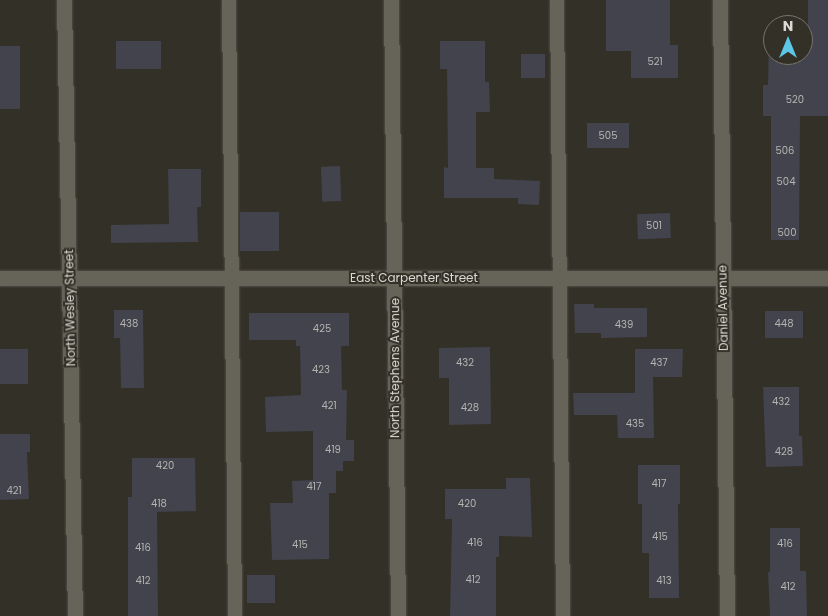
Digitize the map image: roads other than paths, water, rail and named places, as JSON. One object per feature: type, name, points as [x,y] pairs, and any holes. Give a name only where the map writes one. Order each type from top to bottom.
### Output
[{"type":"street","name":"North Wesley Street","points":[[64,0],[75,616]]},
{"type":"street","name":"North Stephens Avenue","points":[[391,0],[398,616]]},
{"type":"street","name":"Daniel Avenue","points":[[720,0],[727,616]]},
{"type":"street","name":"East Carpenter Street","points":[[0,278],[828,278]]},
{"type":"lane","points":[[228,0],[235,616]]},
{"type":"lane","points":[[557,0],[563,616]]}]
